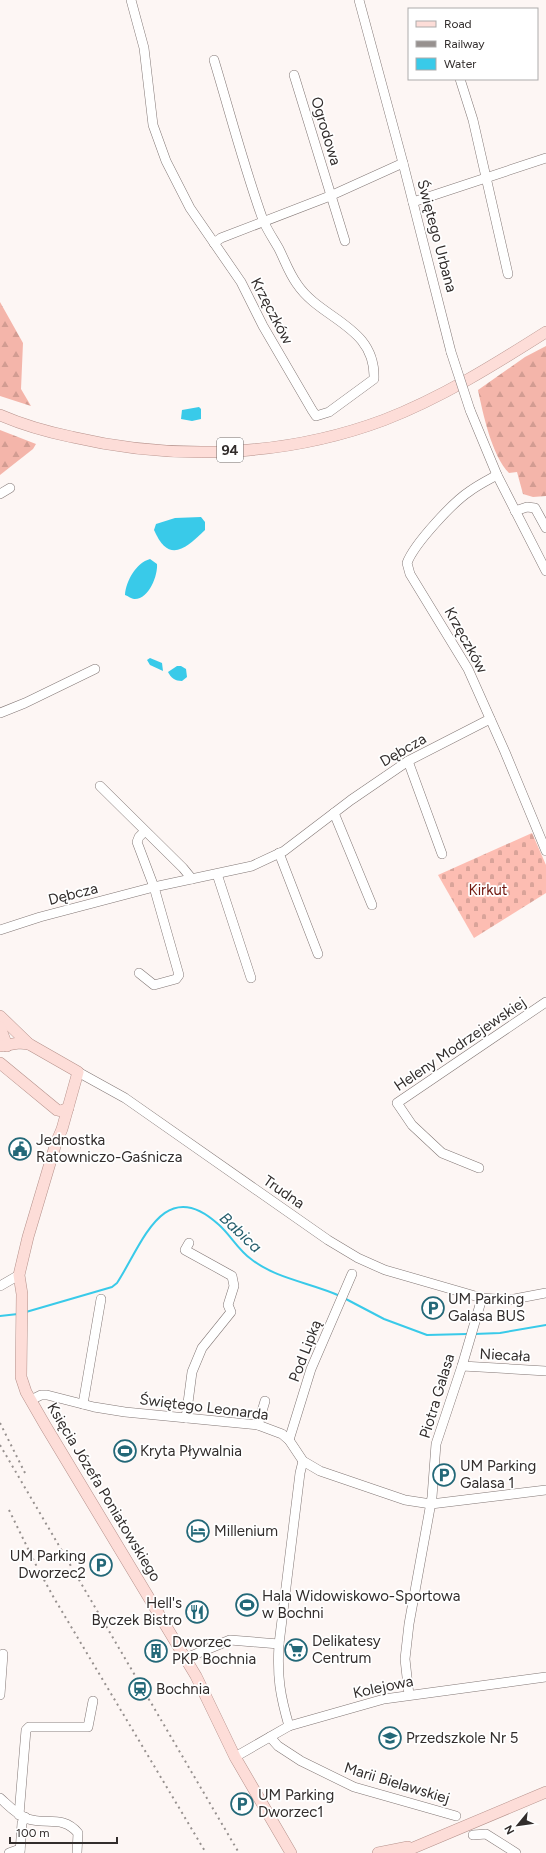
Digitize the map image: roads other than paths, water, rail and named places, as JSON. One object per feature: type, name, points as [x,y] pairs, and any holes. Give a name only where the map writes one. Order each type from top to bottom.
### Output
[{"type":"main road","name":"94","points":[[0,415],[70,437],[98,443],[152,451],[211,452],[262,448],[323,438],[384,420],[436,397],[546,332]]},
{"type":"main road","name":"Trudna","points":[[0,1016],[30,1044],[78,1072]]},
{"type":"main road","points":[[0,1027],[4,1053],[2,1065],[63,1109]]},
{"type":"main road","points":[[3,1046],[19,1043],[30,1044]]},
{"type":"main road","name":"Księcia Józefa Poniatowskiego","points":[[78,1072],[63,1109],[62,1129],[56,1142],[28,1237],[19,1276],[22,1294],[20,1372],[22,1382],[31,1400],[186,1658],[206,1694],[235,1757],[291,1853]]},
{"type":"main road","points":[[401,1853],[546,1792]]},
{"type":"main road","points":[[378,1853],[418,1845]]},
{"type":"street","name":"Krzęczków","points":[[131,0],[144,48],[150,107],[155,132],[166,161],[190,208],[241,282],[263,326],[312,410],[316,416],[322,415],[329,412],[367,385],[374,379],[374,371],[365,346],[350,327],[319,307],[306,295],[292,276],[264,221]]},
{"type":"street","name":"Świętego Urbana","points":[[359,0],[404,163],[451,352],[470,410],[497,475],[546,571]]},
{"type":"street","points":[[214,60],[264,221]]},
{"type":"street","name":"Ogrodowa","points":[[294,75],[345,241]]},
{"type":"street","points":[[460,80],[473,120],[508,274]]},
{"type":"street","points":[[413,202],[546,158]]},
{"type":"street","points":[[214,243],[221,238],[330,196],[404,163]]},
{"type":"street","name":"Krzęczków","points":[[497,475],[469,491],[438,522],[410,554],[407,563],[410,574],[468,669],[546,850]]},
{"type":"street","points":[[0,494],[10,488]]},
{"type":"street","points":[[515,511],[527,507],[542,510],[546,528]]},
{"type":"street","points":[[0,713],[26,703],[95,669]]},
{"type":"street","name":"Dębcza","points":[[0,930],[40,917],[154,887],[252,866],[279,854],[408,761],[490,720]]},
{"type":"street","points":[[408,761],[442,854]]},
{"type":"street","points":[[100,786],[183,868],[192,879]]},
{"type":"street","points":[[334,813],[372,905]]},
{"type":"street","points":[[139,973],[154,985],[176,978],[179,975],[154,887],[137,842],[138,837],[146,831]]},
{"type":"street","points":[[279,854],[318,954]]},
{"type":"street","points":[[217,874],[251,978]]},
{"type":"street","name":"Heleny Modrzejewskiej","points":[[479,1168],[442,1153],[412,1125],[397,1103],[546,1002]]},
{"type":"street","name":"Trudna","points":[[78,1072],[125,1098],[328,1240],[358,1258],[392,1272],[482,1298],[509,1300],[546,1293]]},
{"type":"street","points":[[186,1418],[192,1372],[202,1348],[231,1312],[228,1304],[234,1286],[232,1276],[185,1250],[189,1243]]},
{"type":"street","name":"Pod Lipką","points":[[289,1440],[311,1369],[352,1274]]},
{"type":"street","points":[[0,1286],[19,1276]]},
{"type":"street","points":[[83,1404],[100,1298]]},
{"type":"street","name":"Piotra Galasa","points":[[409,1695],[405,1659],[408,1631],[431,1504],[436,1444],[462,1366],[482,1298]]},
{"type":"street","name":"Niecała","points":[[462,1366],[546,1371]]},
{"type":"street","name":"Świętego Leonarda","points":[[31,1400],[41,1395],[47,1395],[125,1412],[258,1425],[274,1430],[289,1440],[303,1461],[320,1470],[405,1500],[431,1504],[546,1490]]},
{"type":"street","points":[[258,1425],[265,1401]]},
{"type":"street","points":[[289,1726],[280,1695],[278,1670],[279,1644],[299,1480],[303,1461]]},
{"type":"street","points":[[186,1658],[230,1640],[279,1644]]},
{"type":"street","points":[[0,1695],[3,1654]]},
{"type":"street","name":"Kolejowa","points":[[235,1757],[289,1726],[384,1699],[546,1677]]},
{"type":"street","points":[[9,1853],[20,1851],[26,1730],[29,1727],[88,1728],[93,1701]]},
{"type":"street","name":"Marii Bielawskiej","points":[[270,1737],[278,1746],[301,1761],[354,1787],[456,1816]]},
{"type":"street","points":[[0,1798],[22,1816],[30,1820],[57,1822],[72,1826],[78,1833],[77,1853]]},
{"type":"street","points":[[473,1835],[486,1834],[516,1853]]},
{"type":"water","points":[[199,407],[201,409],[201,419],[192,421],[181,419],[182,410]]},
{"type":"water","points":[[201,517],[205,522],[205,530],[191,543],[178,550],[171,550],[165,547],[154,530],[156,524],[175,518]]},
{"type":"water","points":[[150,559],[157,564],[156,574],[152,586],[144,596],[139,598],[133,599],[125,595],[127,584],[136,568],[140,564]]},
{"type":"water","points":[[150,658],[162,663],[163,671],[150,665],[147,660]]},
{"type":"water","points":[[177,666],[181,666],[186,669],[187,677],[182,681],[174,679],[168,672]]},
{"type":"waterway","name":"Babica","points":[[26,1312],[112,1287],[117,1283],[145,1234],[156,1220],[168,1211],[183,1207],[199,1211],[218,1224],[246,1255],[261,1266],[283,1276],[340,1296]]},
{"type":"waterway","name":"Babica","points":[[344,1298],[384,1319],[427,1335],[467,1334]]},
{"type":"waterway","name":"Babica","points":[[0,1316],[18,1314]]},
{"type":"waterway","name":"Babica","points":[[474,1334],[500,1333],[546,1325]]},
{"type":"railway","points":[[0,1423],[25,1473]]},
{"type":"railway","points":[[0,1445],[239,1853]]},
{"type":"railway","points":[[9,1510],[54,1598],[206,1853]]},
{"type":"place","name":"Jednostka Ratowniczo-Gaśnicza","points":[[20,1149]]},
{"type":"place","name":"UM Parking Galasa BUS","points":[[433,1308]]},
{"type":"place","name":"Kryta Pływalnia","points":[[125,1451]]},
{"type":"place","name":"UM Parking Galasa 1","points":[[444,1475]]},
{"type":"place","name":"Millenium","points":[[198,1531]]},
{"type":"place","name":"UM Parking Dworzec2","points":[[101,1565]]},
{"type":"place","name":"Hala Widowiskowo-Sportowa w Bochni","points":[[247,1605]]},
{"type":"place","name":"Hell's Byczek Bistro","points":[[197,1612]]},
{"type":"place","name":"Delikatesy Centrum","points":[[296,1650]]},
{"type":"place","name":"Dworzec PKP Bochnia","points":[[156,1651]]},
{"type":"place","name":"Bochnia","points":[[140,1689]]},
{"type":"place","name":"Przedszkole Nr 5","points":[[390,1738]]},
{"type":"place","name":"UM Parking Dworzec1","points":[[242,1804]]},
{"type":"park label","name":"Kirkut","points":[[488,890]]}]
